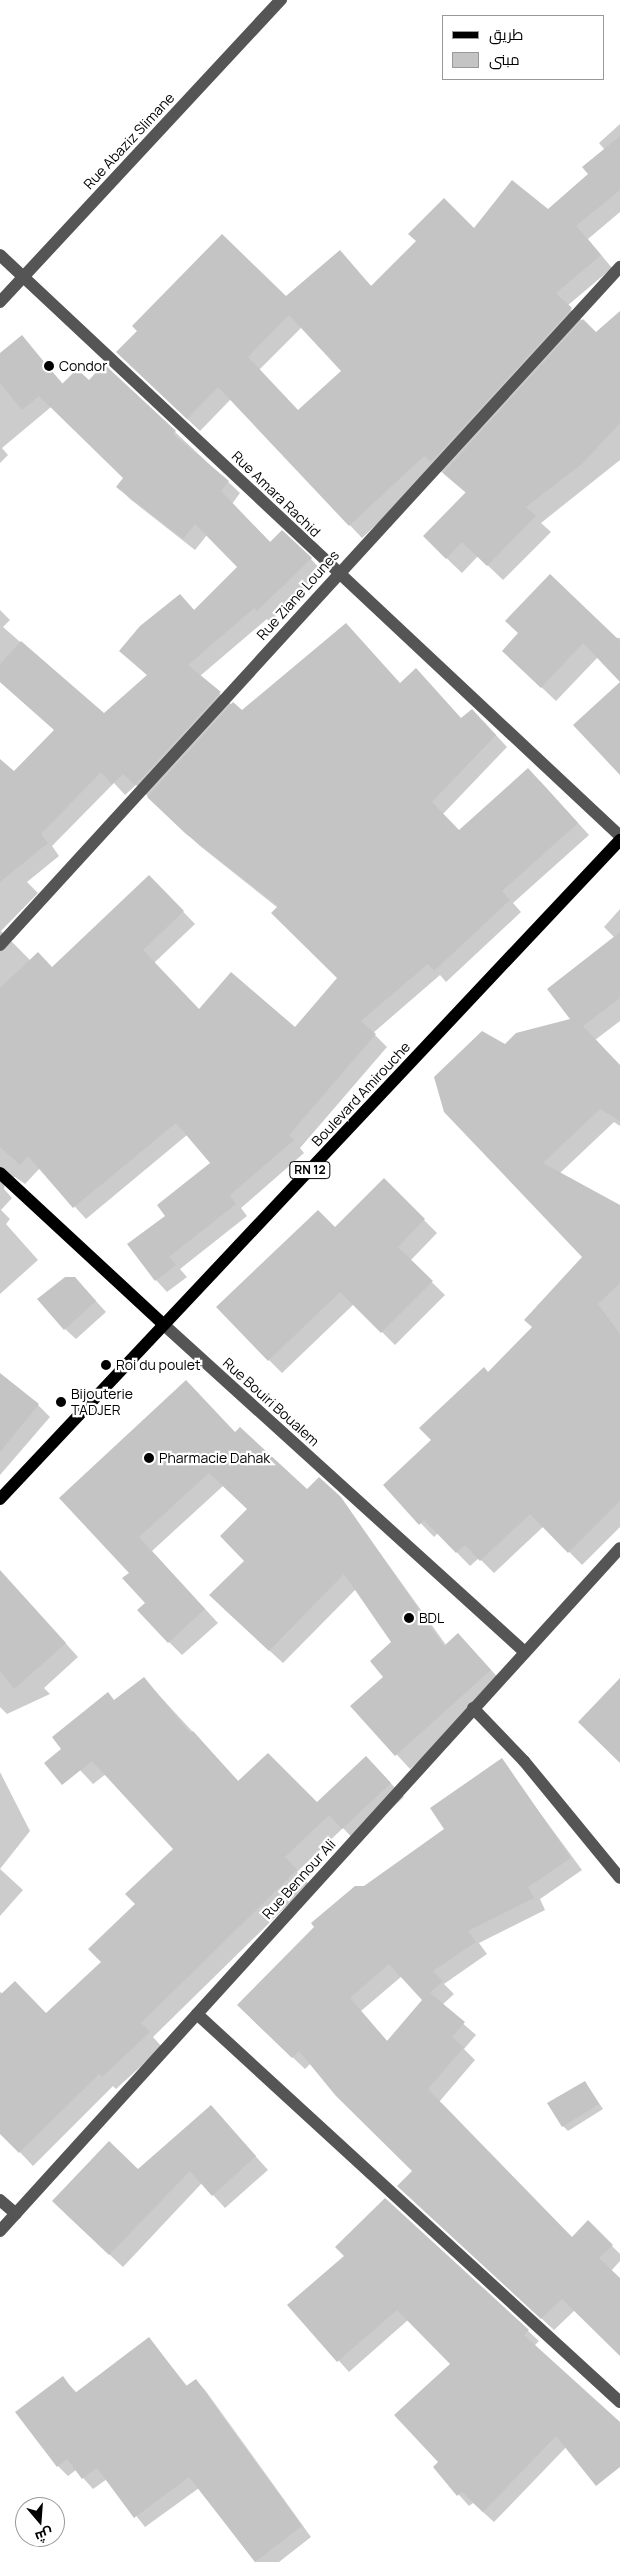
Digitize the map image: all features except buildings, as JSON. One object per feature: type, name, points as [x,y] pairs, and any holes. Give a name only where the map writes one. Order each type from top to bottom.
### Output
[{"type":"main road","name":"Boulevard Amirouche","points":[[0,1499],[620,840]]},
{"type":"main road","name":"Rue Bouiri Boualem","points":[[0,1173],[163,1324]]},
{"type":"street","name":"Rue Abaziz Slimane","points":[[0,302],[281,0]]},
{"type":"street","name":"Rue Amara Rachid","points":[[0,255],[338,574],[620,836]]},
{"type":"street","name":"Rue Ziane Lounes","points":[[0,945],[620,267]]},
{"type":"street","name":"Rue Bouiri Boualem","points":[[163,1324],[523,1651]]},
{"type":"street","name":"Rue Bennour Ali","points":[[0,2231],[523,1651],[620,1548]]},
{"type":"street","points":[[473,1708],[524,1761],[620,1878]]},
{"type":"street","points":[[197,2014],[620,2402]]},
{"type":"street","points":[[0,2200],[16,2214]]},
{"type":"place","name":"Condor","points":[[49,366]]},
{"type":"place","name":"Roi du poulet","points":[[106,1365]]},
{"type":"place","name":"Bijouterie TADJER","points":[[61,1402]]},
{"type":"place","name":"Pharmacie Dahak","points":[[149,1458]]},
{"type":"place","name":"BDL","points":[[409,1618]]}]
